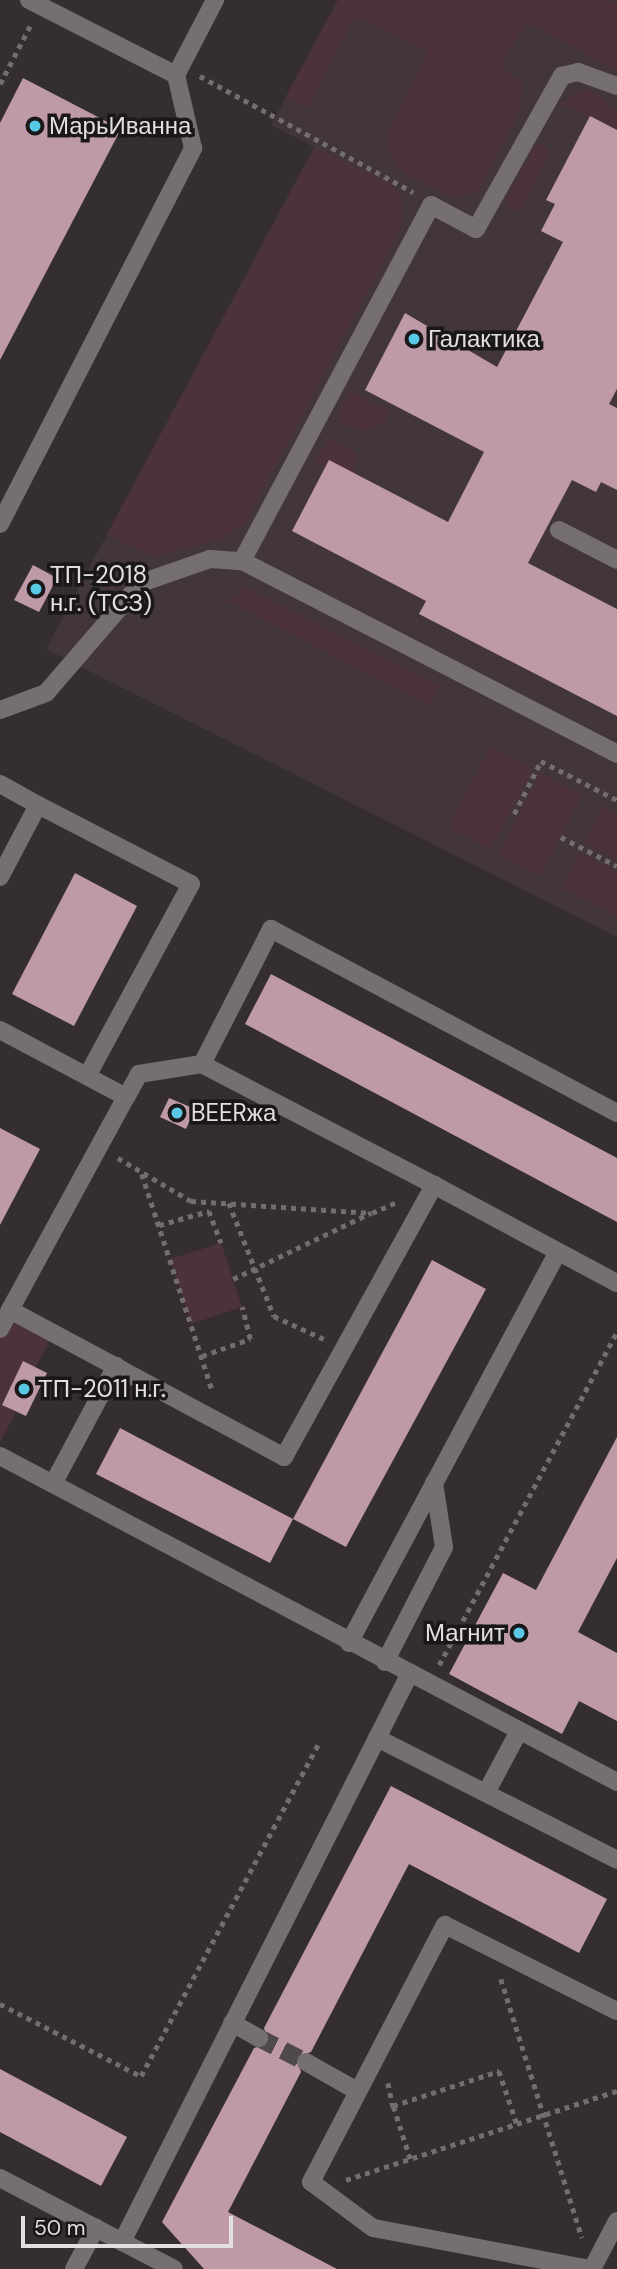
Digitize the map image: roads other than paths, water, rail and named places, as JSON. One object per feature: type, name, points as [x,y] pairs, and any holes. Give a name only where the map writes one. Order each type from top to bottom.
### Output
[{"type":"lane","points":[[0,524],[193,148],[178,71],[215,0]]},
{"type":"lane","points":[[35,3],[178,71]]},
{"type":"lane","points":[[242,561],[431,205],[476,229],[562,76],[578,72],[617,86]]},
{"type":"lane","points":[[559,530],[617,560]]},
{"type":"lane","points":[[0,710],[46,693],[141,583],[176,566],[242,561],[617,754]]},
{"type":"lane","points":[[0,784],[191,884],[87,1076]]},
{"type":"lane","points":[[0,877],[38,805]]},
{"type":"lane","points":[[202,1064],[271,929],[617,1112]]},
{"type":"lane","points":[[0,1030],[126,1097]]},
{"type":"lane","points":[[0,1329],[139,1074],[202,1064],[617,1283]]},
{"type":"lane","points":[[10,1310],[284,1457],[434,1185]]},
{"type":"lane","points":[[349,1643],[558,1252]]},
{"type":"lane","points":[[53,1484],[116,1366]]},
{"type":"lane","points":[[0,1456],[349,1643],[617,1782]]},
{"type":"lane","points":[[385,1661],[444,1547],[434,1483]]},
{"type":"lane","points":[[122,2242],[410,1673]]},
{"type":"lane","points":[[486,1793],[519,1731]]},
{"type":"lane","points":[[377,1738],[617,1860]]},
{"type":"lane","points":[[615,2005],[445,1925],[311,2182],[373,2228],[591,2269],[617,2221]]},
{"type":"lane","points":[[232,2023],[259,2038]]},
{"type":"lane","points":[[306,2062],[357,2091]]},
{"type":"lane","points":[[0,2178],[174,2269]]},
{"type":"lane","points":[[74,2269],[96,2228]]},
{"type":"tunnel","points":[[259,2038],[306,2062]]},
{"type":"place","name":"МарьИванна","points":[[35,126]]},
{"type":"place","name":"Галактика","points":[[414,339]]},
{"type":"place","name":"ТП-2018 н.г. (ТСЗ)","points":[[36,589]]},
{"type":"place","name":"BEERжа","points":[[177,1113]]},
{"type":"place","name":"ТП-2011 н.г.","points":[[24,1389]]},
{"type":"place","name":"Магнит","points":[[519,1633]]}]
